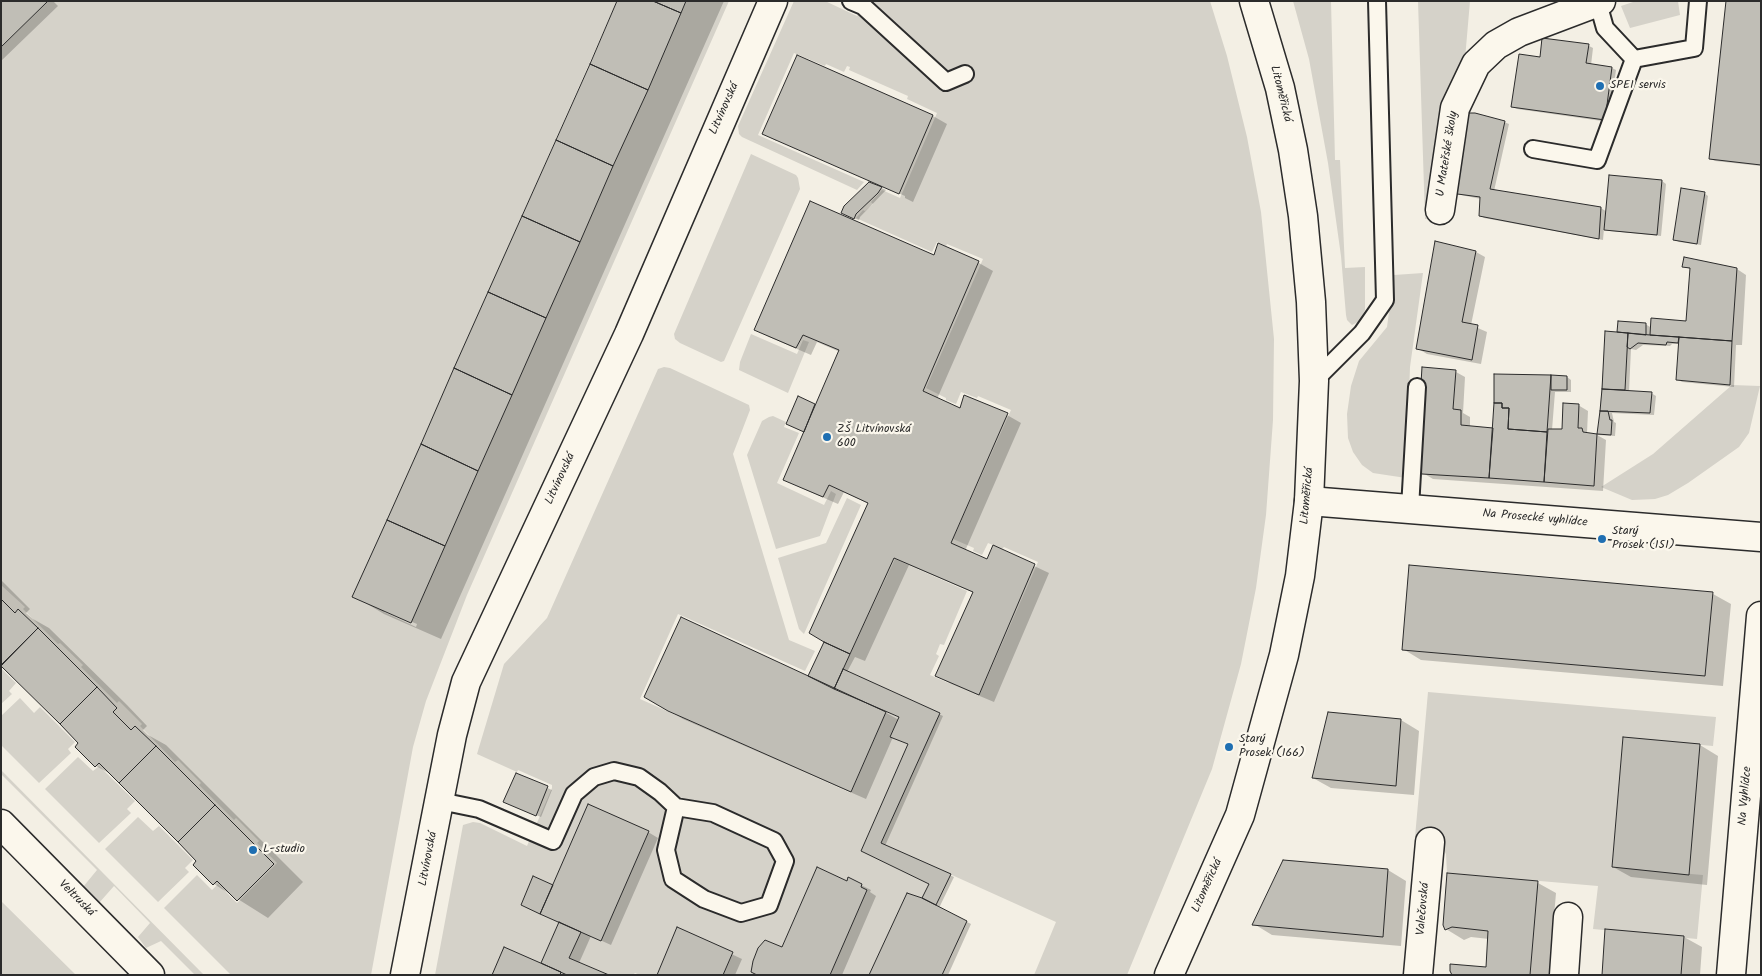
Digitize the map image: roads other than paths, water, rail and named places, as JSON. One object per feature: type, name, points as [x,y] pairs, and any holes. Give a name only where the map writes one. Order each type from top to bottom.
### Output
[{"type":"street","name":"Litvínovská","points":[[405,975],[452,735],[466,682],[629,334],[773,1]]},
{"type":"street","name":"Litoměřická","points":[[1169,975],[1240,815],[1284,655],[1300,576],[1310,501],[1314,381],[1311,302],[1302,216],[1294,160],[1280,88],[1254,1]]},
{"type":"street","name":"U Mateřské školy","points":[[1440,210],[1455,108],[1476,64],[1496,45],[1519,32],[1599,2]]},
{"type":"street","name":"Na Prosecké vyhlídce","points":[[1310,501],[1761,537]]},
{"type":"street","name":"Na Vyhlídce","points":[[1731,975],[1761,616]]},
{"type":"street","name":"Veltruská","points":[[1,824],[150,975]]},
{"type":"street","name":"Valečovská","points":[[1418,975],[1430,842]]},
{"type":"street","points":[[1564,975],[1568,917]]},
{"type":"lane","points":[[852,1],[863,6],[946,82],[964,74]]},
{"type":"lane","points":[[1314,381],[1362,333],[1385,300],[1378,1]]},
{"type":"lane","points":[[1634,59],[1694,48],[1698,1]]},
{"type":"lane","points":[[1599,2],[1606,28],[1634,59]]},
{"type":"lane","points":[[1533,149],[1597,160],[1634,59]]},
{"type":"lane","points":[[1410,508],[1417,387]]},
{"type":"lane","points":[[440,801],[479,809],[553,840],[574,794],[594,776],[614,771],[639,777],[660,792],[676,807],[713,813],[774,841],[785,861],[769,905],[741,913],[704,899],[673,879],[666,850],[676,807]]},
{"type":"place","name":"SPEI servis","points":[[1600,86]]},
{"type":"place","name":"ZŠ Litvínovská 600","points":[[827,437]]},
{"type":"place","name":"Starý Prosek (151)","points":[[1602,539]]},
{"type":"place","name":"Starý Prosek (166)","points":[[1229,747]]},
{"type":"place","name":"L-studio","points":[[253,850]]}]
